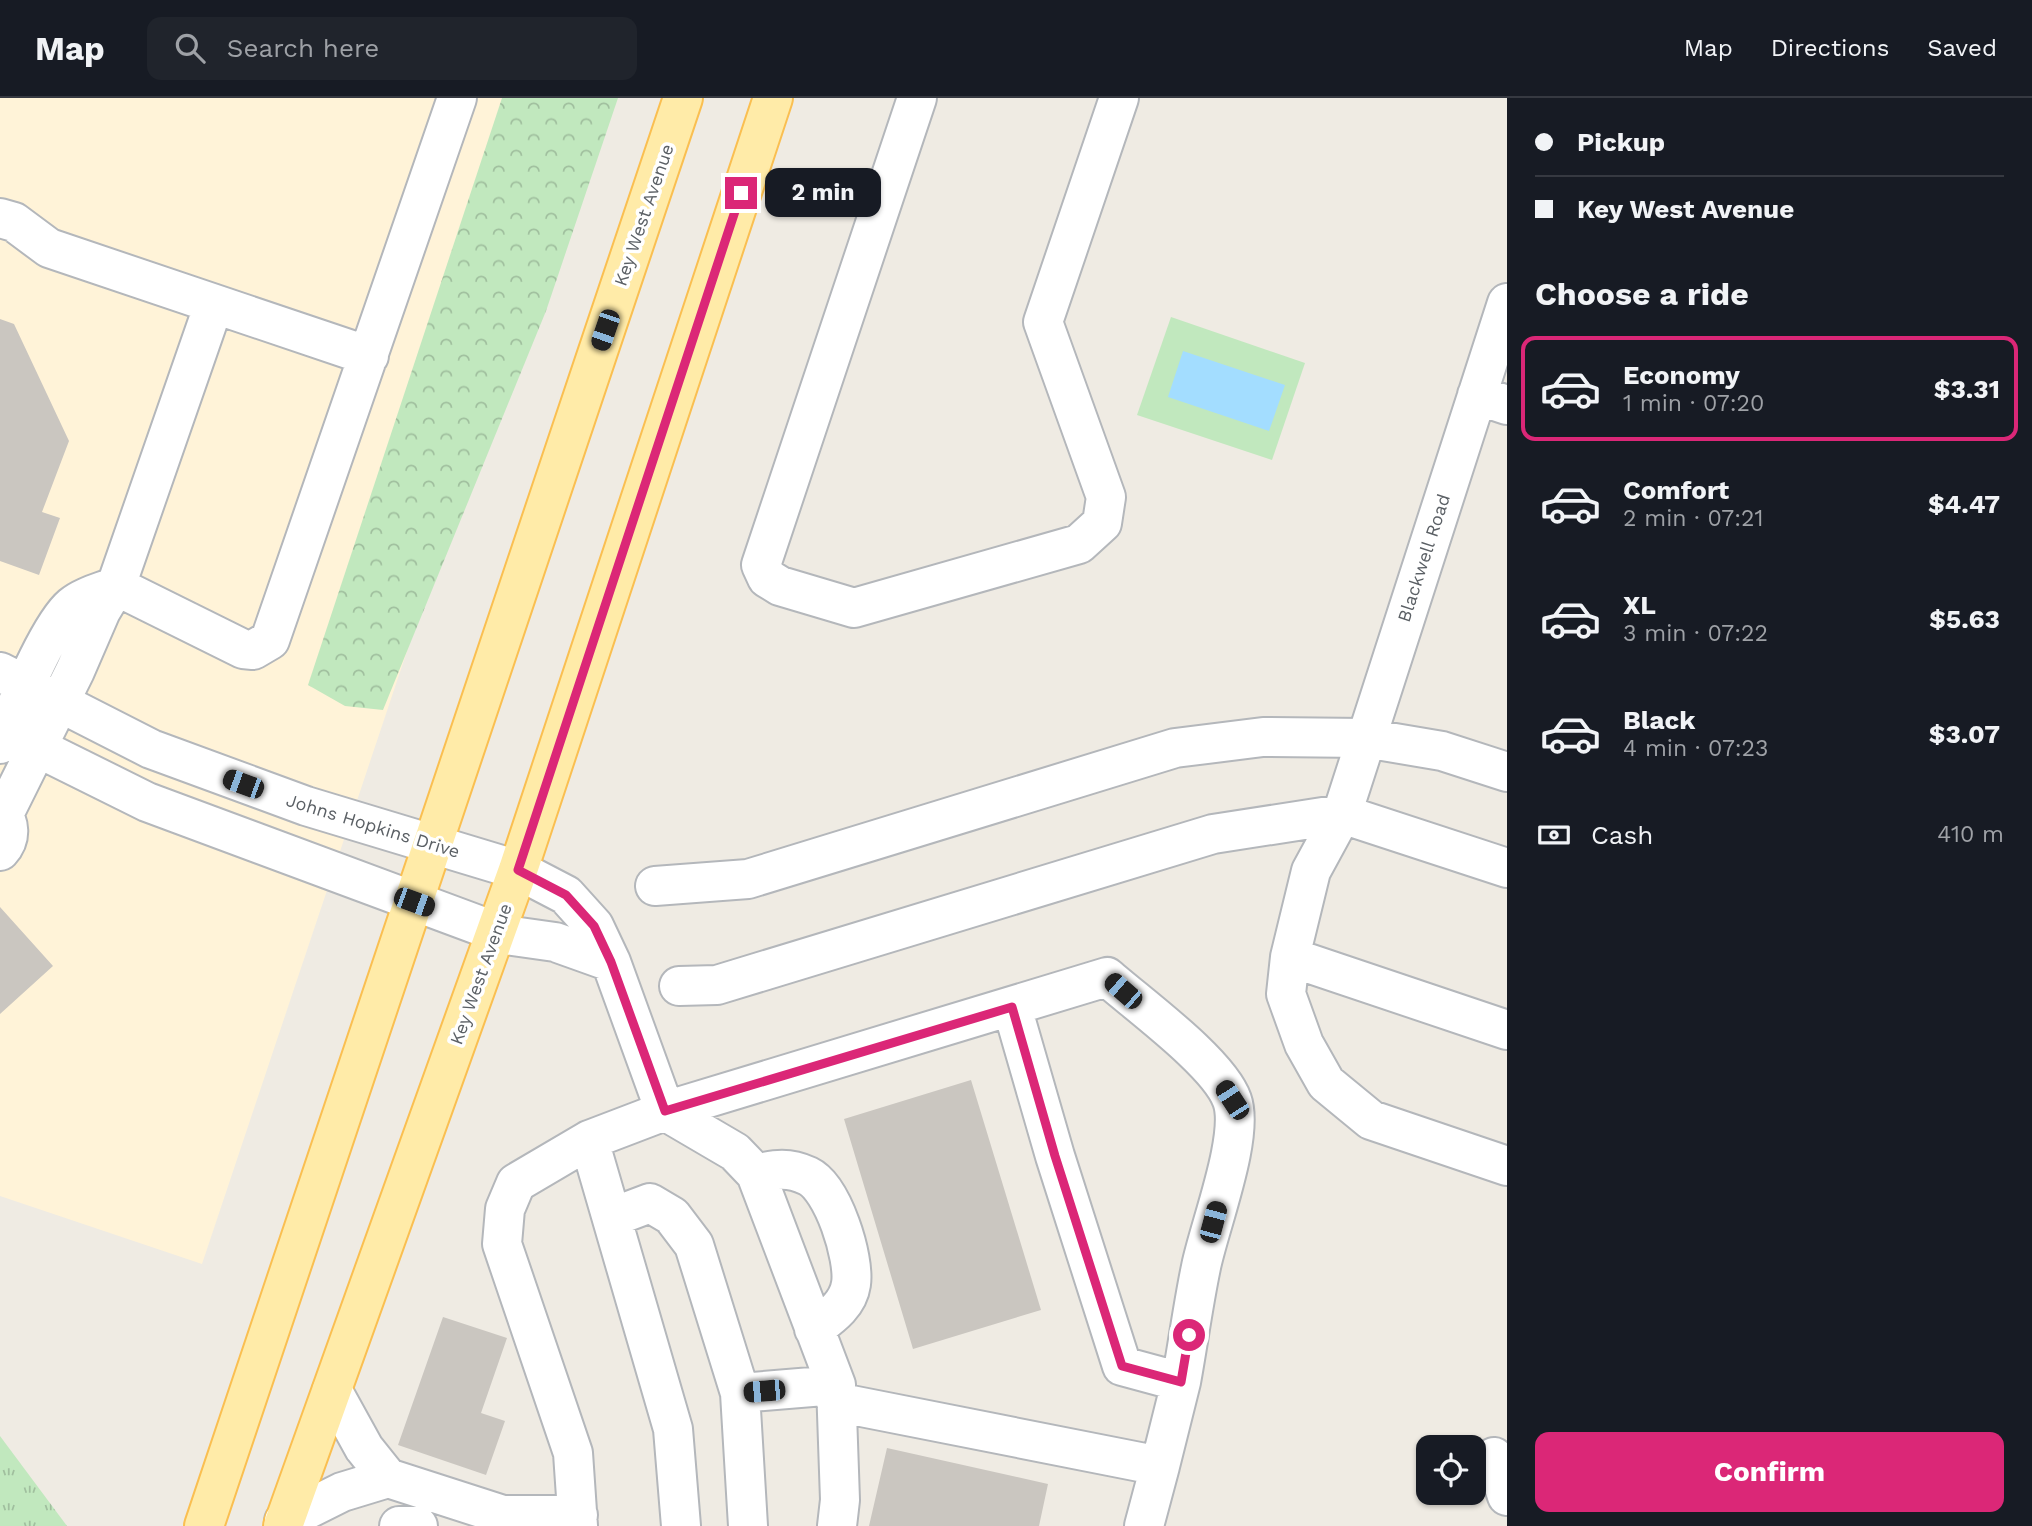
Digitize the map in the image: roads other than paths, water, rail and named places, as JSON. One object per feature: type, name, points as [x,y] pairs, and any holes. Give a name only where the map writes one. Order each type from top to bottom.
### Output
[{"type":"main road","name":"Key West Avenue","points":[[204,1526],[683,98]]},
{"type":"main road","name":"Key West Avenue","points":[[283,1524],[518,870],[774,98]]},
{"type":"street","points":[[0,852],[9,832],[2,811],[13,679],[63,615],[82,599],[116,586],[243,649],[253,650],[270,640],[457,98]]},
{"type":"street","points":[[917,98],[761,565],[767,578],[780,586],[854,608],[1079,544],[1102,523],[1106,497],[1044,322],[1119,98]]},
{"type":"street","points":[[16,226],[49,248],[369,356]]},
{"type":"street","name":"Blackwell Road","points":[[1507,303],[1492,400],[1365,738],[1342,814],[1311,871],[1290,957],[1286,994],[1304,1044],[1326,1083],[1371,1120],[1507,1166]]},
{"type":"street","points":[[10,738],[59,703],[101,611],[116,586],[214,304]]},
{"type":"street","name":"Johns Hopkins Drive","points":[[13,679],[151,749],[306,806],[518,870],[566,895],[594,926],[611,962],[665,1111]]},
{"type":"street","points":[[655,887],[748,879],[1175,748],[1264,737],[1365,738],[1442,751],[1507,772]]},
{"type":"street","points":[[10,738],[147,802],[414,902],[496,932],[555,942],[611,962]]},
{"type":"street","points":[[679,986],[717,985],[1213,834],[1342,814],[1507,868]]},
{"type":"street","points":[[1290,957],[1507,1030]]},
{"type":"street","points":[[332,1390],[364,1448],[387,1478],[503,1515],[578,1520],[573,1453],[502,1244],[505,1209],[516,1183],[589,1140],[665,1111],[1107,977],[1213,1071],[1232,1100],[1233,1127],[1224,1178],[1201,1265],[1181,1382],[1144,1526]]},
{"type":"street","points":[[1012,1007],[1055,1156],[1122,1366],[1181,1382]]},
{"type":"street","points":[[665,1111],[735,1152],[755,1174],[836,1393],[840,1500],[837,1526]]},
{"type":"street","points":[[589,1140],[673,1429],[681,1526]]},
{"type":"street","points":[[755,1174],[785,1168],[811,1177],[831,1202],[850,1255],[851,1285],[840,1308],[814,1329]]},
{"type":"street","points":[[613,1217],[650,1203],[672,1216],[694,1245],[740,1393],[748,1526]]},
{"type":"street","points":[[740,1393],[836,1393],[1160,1466]]},
{"type":"street","points":[[283,1524],[342,1492],[387,1478]]},
{"type":"street","points":[[399,1526],[418,1526]]},
{"type":"water","points":[[1183,351],[1285,385],[1269,431],[1168,397]]}]
